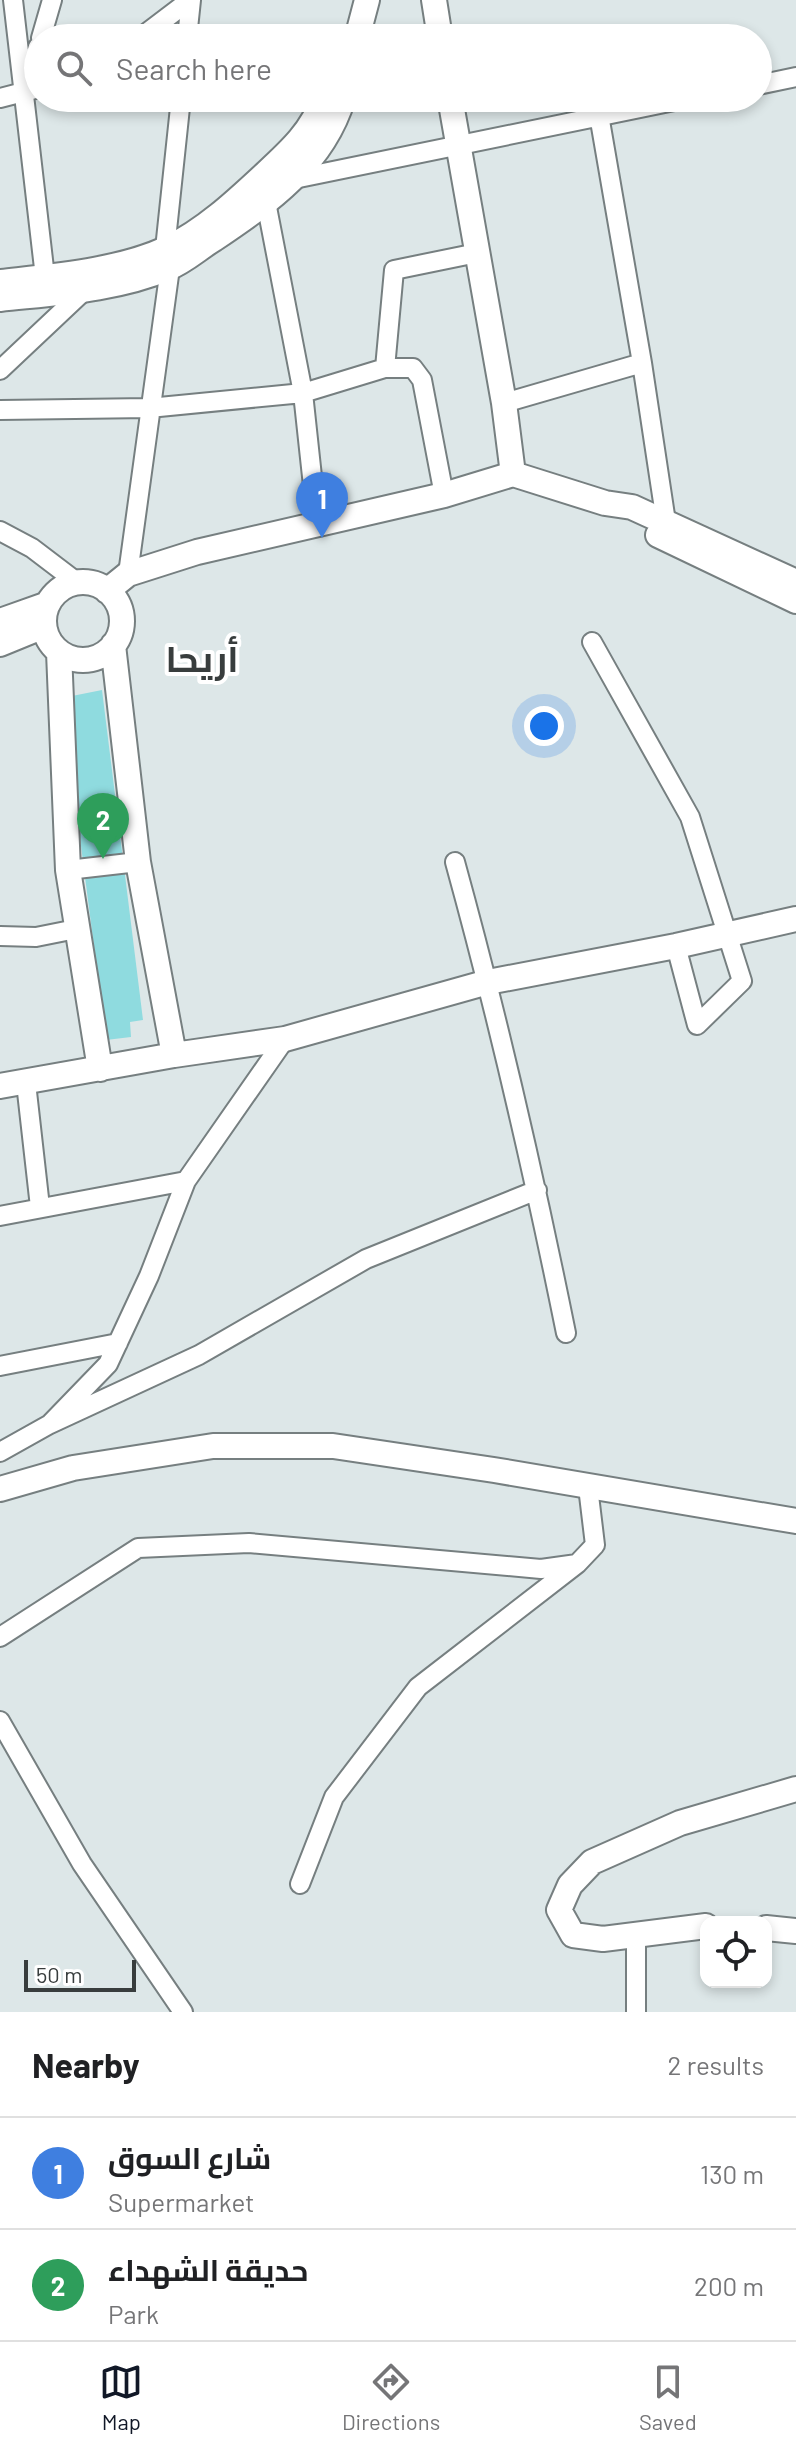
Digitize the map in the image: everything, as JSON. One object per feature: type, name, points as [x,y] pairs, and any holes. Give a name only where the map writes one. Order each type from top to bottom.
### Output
[{"type":"main road","points":[[344,24],[350,0]]},
{"type":"main road","points":[[361,24],[367,0]]},
{"type":"main road","points":[[434,0],[438,24]]},
{"type":"main road","points":[[0,282],[168,258],[184,240],[236,201],[307,134],[317,112]]},
{"type":"main road","points":[[0,299],[86,289],[134,279],[266,202],[314,157],[338,112]]},
{"type":"main road","points":[[452,112],[504,403],[513,474]]},
{"type":"main road","points":[[107,591],[128,574],[197,552],[444,495],[513,474],[605,503],[632,507],[796,582]]},
{"type":"main road","points":[[605,503],[624,519],[796,601]]},
{"type":"main road","points":[[0,644],[46,615],[59,591],[78,583],[95,585],[107,591],[115,600],[122,623],[119,635],[104,654],[81,660],[69,658],[51,644],[46,615]]},
{"type":"main road","points":[[0,621],[46,615]]},
{"type":"main road","points":[[113,645],[138,862],[174,1055]]},
{"type":"main road","points":[[59,652],[68,870],[100,1069]]},
{"type":"main road","points":[[0,1086],[285,1039],[488,982],[676,946],[796,919]]},
{"type":"main road","points":[[0,1489],[73,1468],[213,1446],[333,1446],[796,1521]]},
{"type":"main road","points":[[700,1927],[603,1939],[573,1935],[559,1910],[570,1885],[592,1862],[680,1823],[796,1789]]},
{"type":"main road","points":[[772,1929],[796,1931]]},
{"type":"street","points":[[13,0],[24,55]]},
{"type":"street","points":[[45,24],[52,0]]},
{"type":"street","points":[[159,24],[191,0]]},
{"type":"street","points":[[188,24],[191,0]]},
{"type":"street","points":[[772,82],[796,77]]},
{"type":"street","points":[[0,98],[24,92]]},
{"type":"street","points":[[33,112],[45,277]]},
{"type":"street","points":[[128,574],[168,258],[180,112]]},
{"type":"street","points":[[294,179],[615,112]]},
{"type":"street","points":[[599,115],[666,522]]},
{"type":"street","points":[[266,202],[303,393],[317,523]]},
{"type":"street","points":[[385,368],[394,270],[477,253]]},
{"type":"street","points":[[0,370],[86,289]]},
{"type":"street","points":[[504,403],[642,363]]},
{"type":"street","points":[[0,410],[149,408],[303,393],[385,368],[413,368],[422,380],[444,495]]},
{"type":"street","points":[[0,531],[32,548],[78,583]]},
{"type":"street","points":[[592,642],[690,817],[742,981],[697,1025],[676,946]]},
{"type":"street","points":[[68,870],[138,862]]},
{"type":"street","points":[[455,862],[488,982],[537,1190],[566,1333]]},
{"type":"street","points":[[0,936],[36,937],[76,929]]},
{"type":"street","points":[[50,1424],[108,1364],[149,1276],[186,1181],[285,1039]]},
{"type":"street","points":[[26,1083],[40,1207]]},
{"type":"street","points":[[0,1216],[186,1181]]},
{"type":"street","points":[[0,1452],[50,1424],[199,1355],[366,1259],[537,1190]]},
{"type":"street","points":[[0,1366],[118,1343]]},
{"type":"street","points":[[300,1884],[334,1797],[418,1687],[577,1564],[595,1545],[588,1487]]},
{"type":"street","points":[[0,1637],[138,1548],[249,1543],[541,1569],[577,1564]]},
{"type":"street","points":[[0,1721],[82,1864],[183,2012]]},
{"type":"street","points":[[0,1759],[19,1755]]},
{"type":"street","points":[[636,1935],[636,2012]]},
{"type":"shaded area","points":[[102,690],[143,1020],[130,1022],[131,1037],[106,1040],[62,698]]},
{"type":"place","name":"شارع السوق","points":[[322,538]]},
{"type":"place","name":"حديقة الشهداء","points":[[103,859]]},
{"type":"district","name":"أريحا","points":[[202,659]]}]
